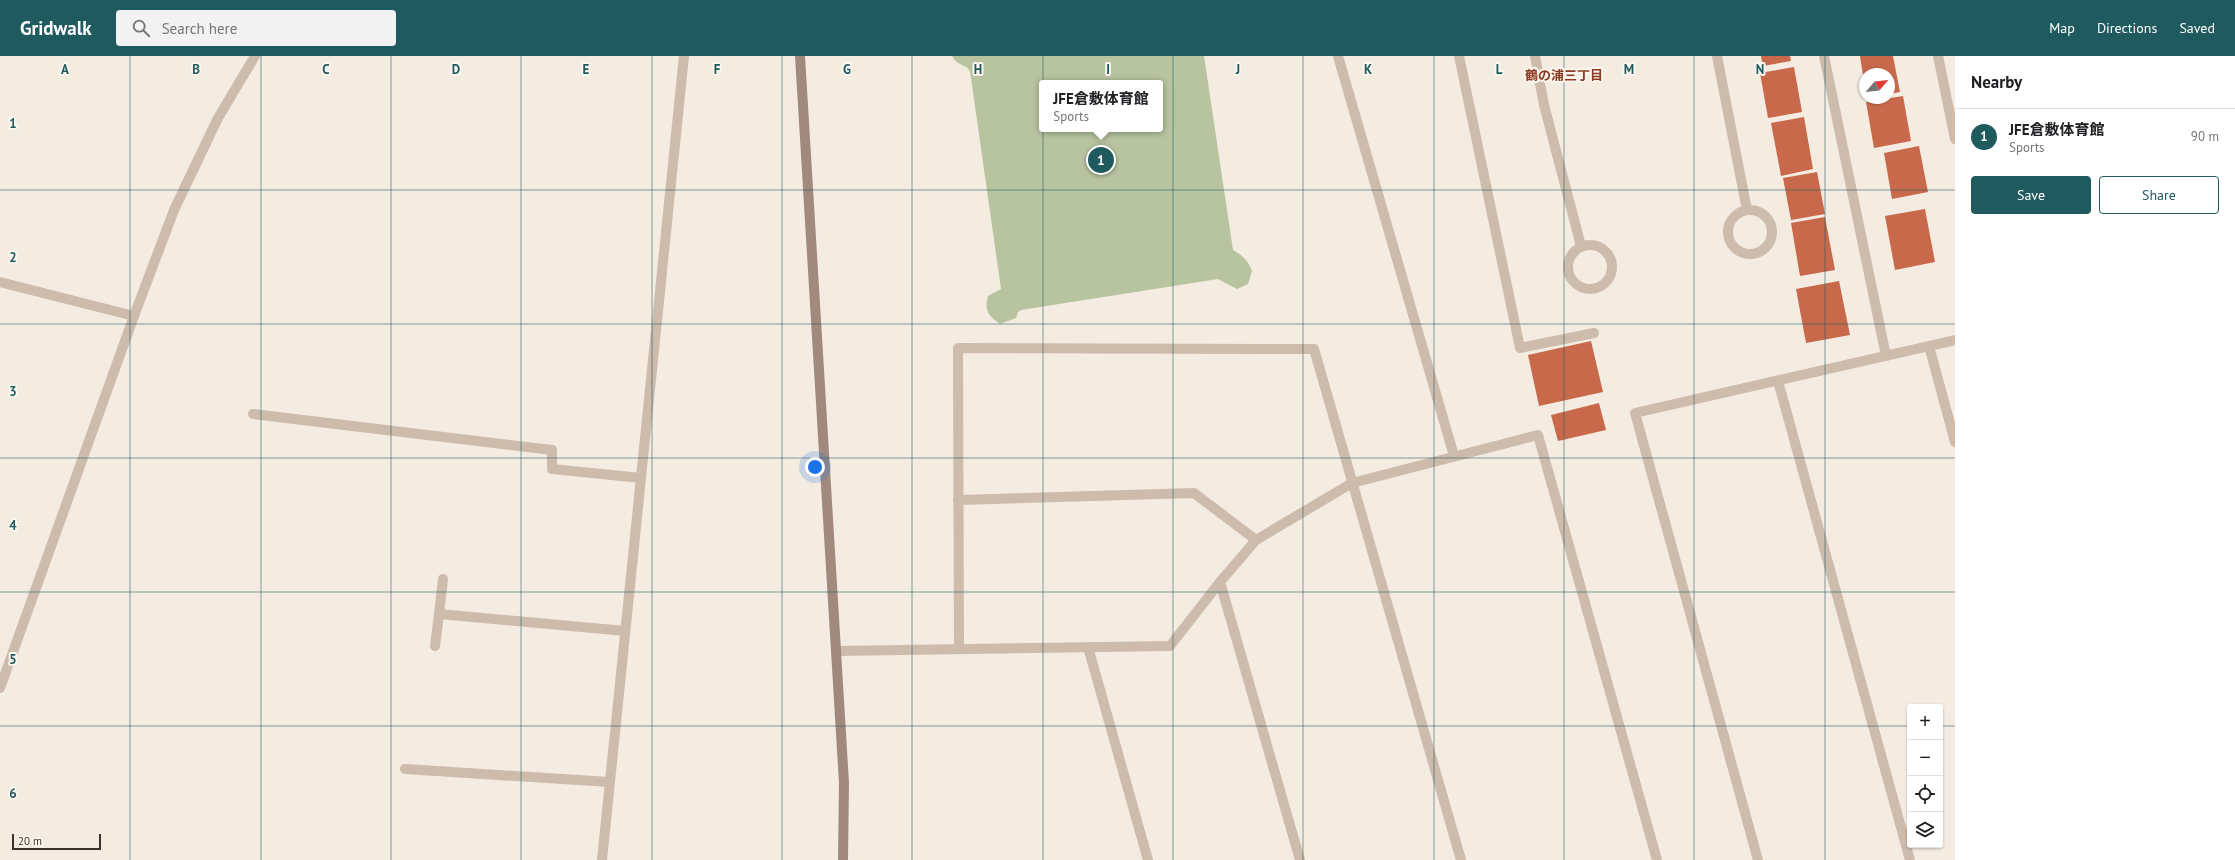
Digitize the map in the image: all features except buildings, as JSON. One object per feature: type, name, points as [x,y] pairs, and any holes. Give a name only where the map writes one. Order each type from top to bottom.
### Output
[{"type":"street","points":[[0,688],[134,316],[174,210],[218,118],[255,56]]},
{"type":"street","points":[[602,860],[684,56]]},
{"type":"street","points":[[800,56],[844,783],[843,860]]},
{"type":"street","points":[[1338,56],[1454,456]]},
{"type":"street","points":[[1459,56],[1520,348],[1594,333]]},
{"type":"street","points":[[1535,56],[1544,105],[1581,246]]},
{"type":"street","points":[[1718,56],[1747,210]]},
{"type":"street","points":[[1824,56],[1886,356]]},
{"type":"street","points":[[1938,56],[1955,139]]},
{"type":"street","points":[[1747,210],[1762,213],[1771,224],[1772,231],[1768,245],[1756,254],[1742,253],[1731,244],[1728,237],[1730,222],[1734,216],[1747,210]]},
{"type":"street","points":[[1595,245],[1607,253],[1611,260],[1611,275],[1608,281],[1595,289],[1588,290],[1574,284],[1567,271],[1570,256],[1581,246],[1595,245]]},
{"type":"street","points":[[0,282],[134,316]]},
{"type":"street","points":[[1758,860],[1635,413],[1955,340]]},
{"type":"street","points":[[1929,346],[1955,442]]},
{"type":"street","points":[[959,649],[958,348],[1314,349],[1461,860]]},
{"type":"street","points":[[1778,381],[1910,860]]},
{"type":"street","points":[[253,414],[552,450],[552,469],[641,478]]},
{"type":"street","points":[[836,651],[1170,646],[1220,582],[1256,540],[1352,483],[1538,435],[1657,860]]},
{"type":"street","points":[[958,500],[1194,493],[1256,540]]},
{"type":"street","points":[[435,646],[443,579]]},
{"type":"street","points":[[1220,582],[1300,860]]},
{"type":"street","points":[[439,614],[625,631]]},
{"type":"street","points":[[1088,647],[1148,860]]},
{"type":"street","points":[[405,769],[610,782]]},
{"type":"green space","points":[[952,56],[1204,56],[1233,250],[1240,254],[1249,264],[1252,271],[1248,284],[1237,289],[1218,279],[1021,310],[1018,312],[1016,318],[1000,324],[996,321],[988,313],[987,301],[988,296],[1001,289],[970,71],[957,62]]},
{"type":"place","name":"JFE倉敷体育館","points":[[1101,160]]},
{"type":"district","name":"鶴の浦三丁目","points":[[1564,75]]}]
